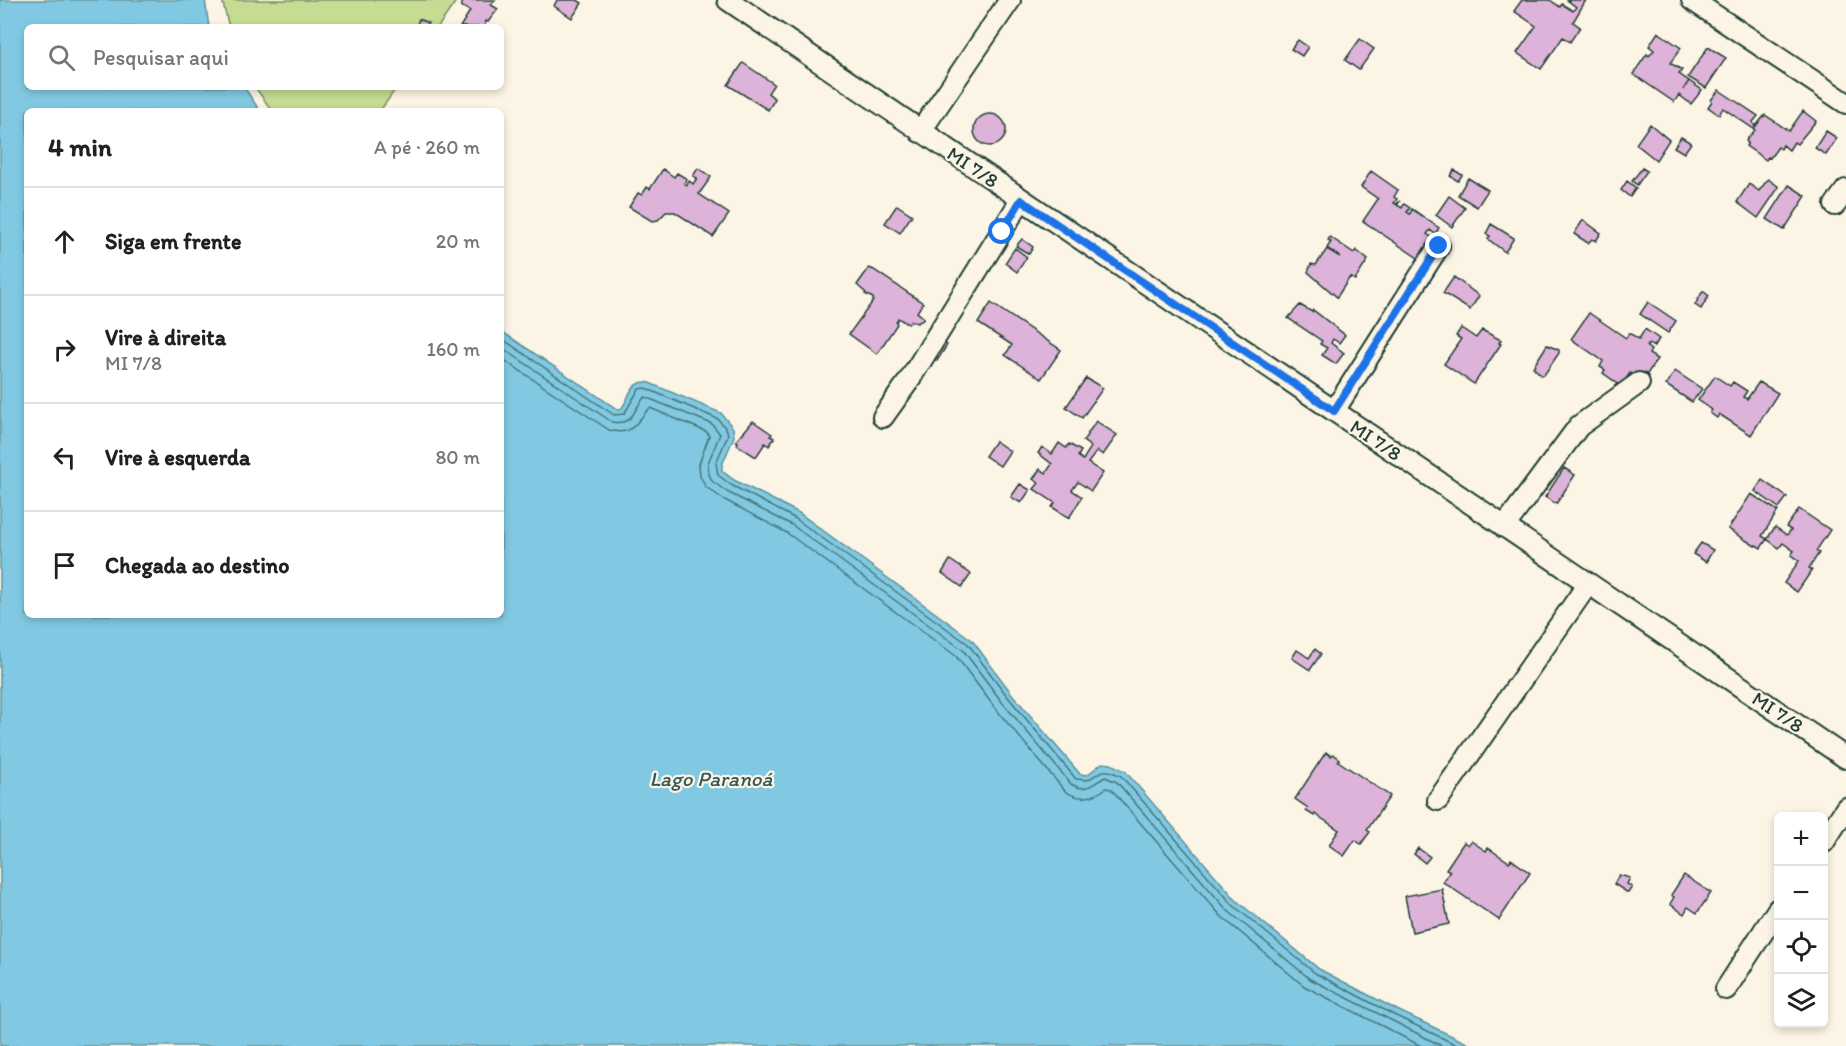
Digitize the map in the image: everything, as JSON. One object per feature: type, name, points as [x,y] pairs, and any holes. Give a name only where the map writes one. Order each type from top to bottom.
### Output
[{"type":"street","name":"MI 7/8","points":[[728,0],[1846,758]]},
{"type":"street","points":[[920,132],[1010,0]]},
{"type":"street","points":[[1692,0],[1846,103]]},
{"type":"street","points":[[883,417],[908,382],[1021,200]]},
{"type":"street","points":[[1334,411],[1439,246]]},
{"type":"street","points":[[1504,526],[1579,426],[1638,383]]},
{"type":"street","points":[[1438,800],[1588,584]]},
{"type":"street","points":[[1828,836],[1846,808]]},
{"type":"street","points":[[1726,989],[1774,917]]},
{"type":"green space","points":[[222,0],[457,0],[440,24],[228,24]]},
{"type":"green space","points":[[257,90],[395,90],[382,108],[270,108]]},
{"type":"water","name":"Lago Paranoá","points":[[0,0],[205,0],[209,24],[24,24],[24,90],[246,90],[258,108],[24,108],[24,618],[504,618],[504,333],[617,409],[620,410],[624,405],[636,385],[647,382],[721,413],[733,428],[734,437],[722,465],[722,471],[734,480],[799,513],[972,640],[1012,694],[1080,774],[1087,775],[1102,763],[1111,764],[1125,771],[1237,901],[1319,969],[1473,1046],[0,1046]]},
{"type":"building","points":[[464,0],[495,0],[491,5],[498,9],[485,24],[462,24],[470,11],[461,6]]},
{"type":"building","points":[[557,0],[577,0],[582,3],[572,18],[554,6]]},
{"type":"building","points":[[1522,0],[1550,0],[1560,7],[1562,4],[1573,11],[1576,7],[1567,0],[1586,0],[1573,22],[1580,27],[1570,42],[1563,37],[1541,69],[1517,53],[1536,26],[1514,11]]},
{"type":"building","points":[[419,19],[428,24],[417,24]]},
{"type":"building","points":[[1658,32],[1681,48],[1670,63],[1682,70],[1679,74],[1702,90],[1691,104],[1679,95],[1674,102],[1633,74],[1647,54],[1649,56],[1654,50],[1649,46]]},
{"type":"building","points":[[1360,39],[1374,49],[1359,70],[1345,60]]},
{"type":"building","points":[[1298,40],[1308,47],[1302,56],[1291,49]]},
{"type":"building","points":[[1708,47],[1726,58],[1706,88],[1688,77]]},
{"type":"building","points":[[743,63],[774,84],[768,93],[775,99],[768,110],[728,85]]},
{"type":"building","points":[[1719,90],[1758,116],[1753,122],[1755,127],[1765,115],[1789,131],[1803,111],[1816,121],[1797,144],[1794,142],[1789,150],[1783,145],[1781,149],[1778,147],[1766,160],[1746,146],[1748,143],[1746,141],[1755,130],[1723,108],[1719,115],[1708,107]]},
{"type":"building","points":[[990,114],[1002,118],[1006,130],[1002,142],[990,146],[978,142],[974,130],[978,118]]},
{"type":"building","points":[[1650,124],[1669,140],[1656,160],[1636,144]]},
{"type":"building","points":[[1826,131],[1837,138],[1826,155],[1815,148]]},
{"type":"building","points":[[1681,137],[1691,143],[1684,153],[1674,147]]},
{"type":"building","points":[[698,168],[711,177],[699,194],[729,214],[713,237],[675,212],[666,212],[658,220],[652,221],[629,207],[638,193],[642,195],[647,187],[650,189],[663,169],[674,177],[677,173],[687,179],[684,183],[687,185],[689,181],[693,184],[697,178],[693,176]]},
{"type":"building","points":[[1642,168],[1647,171],[1637,185],[1632,181]]},
{"type":"building","points":[[1454,170],[1462,175],[1458,181],[1450,176]]},
{"type":"building","points":[[1371,171],[1398,190],[1394,203],[1400,201],[1397,205],[1402,208],[1404,204],[1410,208],[1407,212],[1410,214],[1412,209],[1439,228],[1435,234],[1430,230],[1427,234],[1434,239],[1421,260],[1363,221],[1378,199],[1361,187]]},
{"type":"building","points":[[1468,178],[1488,190],[1477,207],[1458,195]]},
{"type":"building","points":[[1768,179],[1779,187],[1758,218],[1737,202],[1749,184],[1759,191]]},
{"type":"building","points":[[1627,181],[1636,188],[1630,197],[1621,190]]},
{"type":"building","points":[[1789,185],[1806,196],[1784,230],[1767,219]]},
{"type":"building","points":[[1449,196],[1465,208],[1452,227],[1436,215]]},
{"type":"building","points":[[897,205],[912,215],[900,233],[885,223]]},
{"type":"building","points":[[1583,220],[1601,233],[1596,241],[1592,239],[1588,243],[1574,234]]},
{"type":"building","points":[[1491,224],[1514,238],[1505,252],[1488,239],[1490,236],[1486,234]]},
{"type":"building","points":[[1330,237],[1354,253],[1356,250],[1368,260],[1355,280],[1350,277],[1337,297],[1308,272],[1311,264],[1316,265],[1327,249],[1340,257],[1327,248],[1331,242],[1328,240]]},
{"type":"building","points":[[1022,239],[1033,247],[1029,254],[1016,246]]},
{"type":"building","points":[[1015,248],[1027,257],[1017,272],[1005,263]]},
{"type":"building","points":[[869,268],[923,303],[917,312],[924,318],[923,320],[917,323],[911,321],[908,324],[898,318],[897,324],[877,354],[849,334],[873,301],[873,298],[865,294],[857,285]]},
{"type":"building","points":[[1454,277],[1479,296],[1470,310],[1443,293]]},
{"type":"building","points":[[1703,291],[1709,296],[1701,309],[1695,305]]},
{"type":"building","points":[[1648,302],[1676,321],[1668,333],[1640,314]]},
{"type":"building","points":[[991,303],[1061,350],[1041,379],[1005,355],[1012,345],[978,323]]},
{"type":"building","points":[[1300,305],[1312,312],[1313,310],[1345,335],[1339,343],[1333,339],[1331,343],[1344,353],[1336,364],[1322,355],[1327,348],[1320,344],[1322,341],[1288,318]]},
{"type":"building","points":[[1589,313],[1626,338],[1629,333],[1639,339],[1645,329],[1659,339],[1654,347],[1649,344],[1647,347],[1651,350],[1649,354],[1657,359],[1642,382],[1630,373],[1621,386],[1603,373],[1605,370],[1600,367],[1603,361],[1571,339]]},
{"type":"building","points":[[1461,328],[1476,338],[1482,330],[1501,340],[1499,343],[1501,344],[1474,384],[1444,364],[1461,339],[1456,336]]},
{"type":"building","points":[[934,337],[947,345],[937,361],[924,353]]},
{"type":"building","points":[[1547,345],[1559,350],[1559,353],[1544,375],[1541,375],[1533,367]]},
{"type":"building","points":[[1675,371],[1702,389],[1692,402],[1666,385]]},
{"type":"building","points":[[1715,376],[1730,386],[1733,382],[1747,391],[1743,397],[1747,399],[1759,382],[1778,393],[1751,435],[1719,414],[1717,418],[1710,413],[1712,410],[1698,400]]},
{"type":"building","points":[[1086,378],[1103,388],[1082,418],[1066,407]]},
{"type":"building","points":[[753,421],[772,434],[770,436],[774,438],[769,446],[765,443],[756,457],[737,445],[736,441]]},
{"type":"building","points":[[1096,421],[1117,435],[1103,455],[1097,451],[1088,463],[1103,473],[1091,491],[1078,482],[1072,490],[1082,497],[1069,518],[1052,507],[1055,503],[1034,489],[1039,483],[1033,479],[1040,469],[1046,473],[1052,464],[1038,453],[1042,447],[1052,454],[1059,443],[1066,448],[1069,444],[1081,451],[1078,456],[1083,460],[1091,447],[1083,441]]},
{"type":"building","points":[[995,441],[1010,451],[1000,466],[985,456]]},
{"type":"building","points":[[1564,468],[1575,475],[1556,504],[1545,497]]},
{"type":"building","points":[[1762,480],[1787,497],[1779,508],[1755,491]]},
{"type":"building","points":[[1020,484],[1030,490],[1021,503],[1011,497]]},
{"type":"building","points":[[1751,494],[1778,511],[1762,536],[1767,539],[1761,548],[1728,529]]},
{"type":"building","points":[[1799,509],[1830,530],[1816,551],[1819,553],[1809,568],[1812,570],[1797,592],[1784,583],[1799,561],[1791,555],[1794,551],[1783,543],[1779,548],[1767,539],[1775,527],[1787,535],[1791,530],[1786,527]]},
{"type":"building","points":[[1701,543],[1713,550],[1706,562],[1693,554]]},
{"type":"building","points":[[950,560],[971,574],[962,587],[942,573]]},
{"type":"building","points":[[1315,649],[1321,654],[1310,670],[1292,658],[1297,650],[1309,658]]},
{"type":"building","points":[[1326,752],[1331,756],[1333,754],[1340,759],[1338,761],[1390,796],[1367,830],[1370,832],[1361,844],[1355,840],[1344,856],[1329,845],[1339,830],[1315,814],[1314,816],[1306,811],[1308,808],[1295,799]]},
{"type":"building","points":[[1471,841],[1486,851],[1488,848],[1509,862],[1511,859],[1530,873],[1499,920],[1443,882],[1450,871],[1446,869],[1464,842],[1468,845]]},
{"type":"building","points":[[1418,848],[1430,857],[1425,863],[1414,854]]},
{"type":"building","points":[[1619,875],[1630,878],[1627,884],[1632,887],[1628,893],[1614,884]]},
{"type":"building","points":[[1684,875],[1711,893],[1697,913],[1688,907],[1684,914],[1670,904],[1674,897],[1671,895]]},
{"type":"building","points":[[1442,889],[1449,924],[1412,932],[1405,896]]},
{"type":"route","points":[[1002,232],[1021,200],[1334,411],[1439,246]]}]
